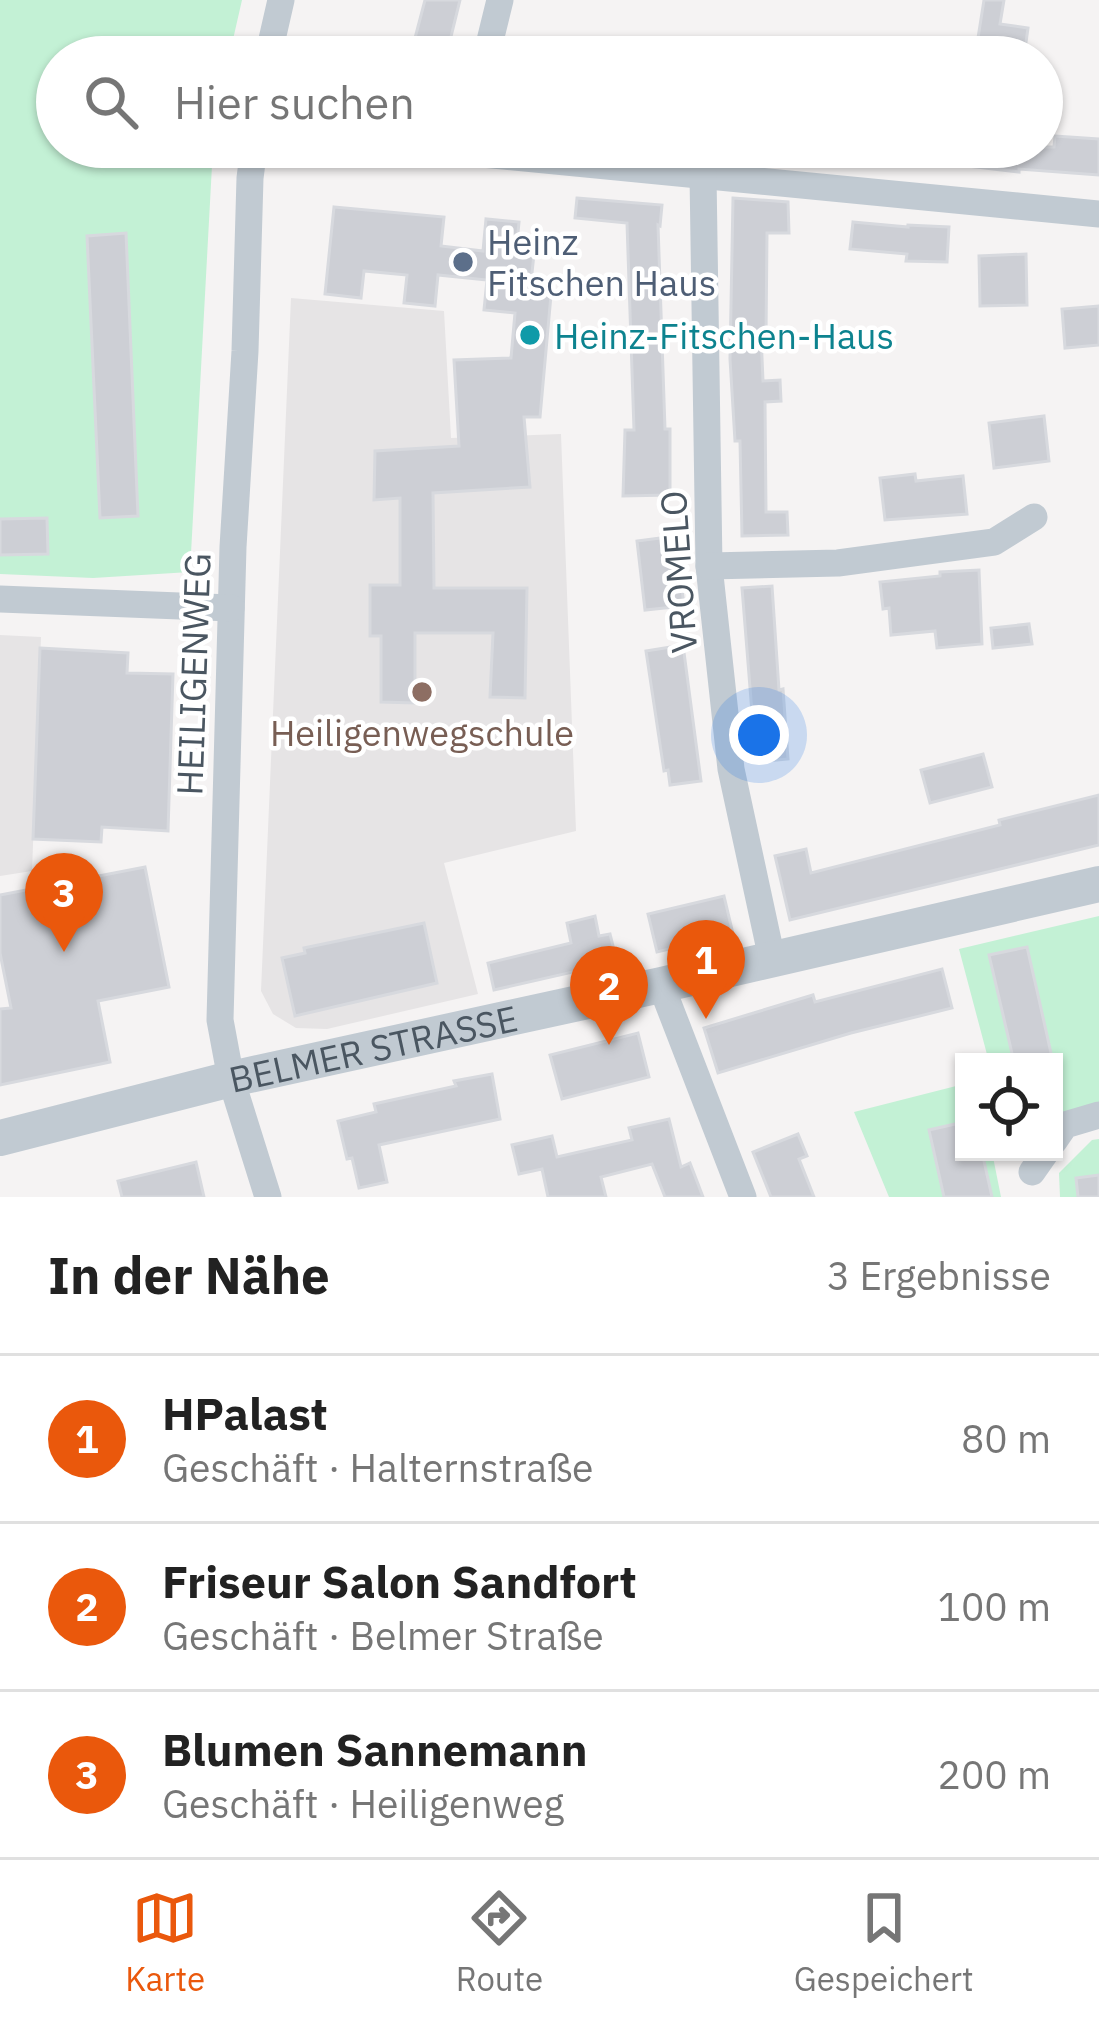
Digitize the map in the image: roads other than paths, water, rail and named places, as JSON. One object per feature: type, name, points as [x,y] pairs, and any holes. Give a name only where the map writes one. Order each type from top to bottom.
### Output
[{"type":"street","points":[[273,36],[281,0]]},
{"type":"street","points":[[491,36],[500,0]]},
{"type":"street","name":"HEILIGENWEG","points":[[251,168],[231,608],[220,1019],[231,1079],[268,1197]]},
{"type":"street","points":[[629,168],[1099,214]]},
{"type":"street","name":"VROMELO","points":[[703,175],[709,566],[731,769],[772,959]]},
{"type":"street","points":[[709,566],[838,563],[994,542],[1034,517]]},
{"type":"street","points":[[0,599],[231,608]]},
{"type":"street","name":"BELMER STRASSE","points":[[0,1138],[231,1079],[1099,884]]},
{"type":"street","points":[[661,985],[742,1197]]},
{"type":"street","points":[[1063,1128],[1099,1115]]},
{"type":"place","name":"Heinz Fitschen Haus","points":[[463,262]]},
{"type":"place","name":"Heinz-Fitschen-Haus","points":[[530,335]]},
{"type":"place","name":"Heiligenwegschule","points":[[422,692]]},
{"type":"place","name":"Blumen Sannemann","points":[[64,952]]},
{"type":"place","name":"HPalast","points":[[706,1019]]},
{"type":"place","name":"Friseur Salon Sandfort","points":[[609,1045]]}]
